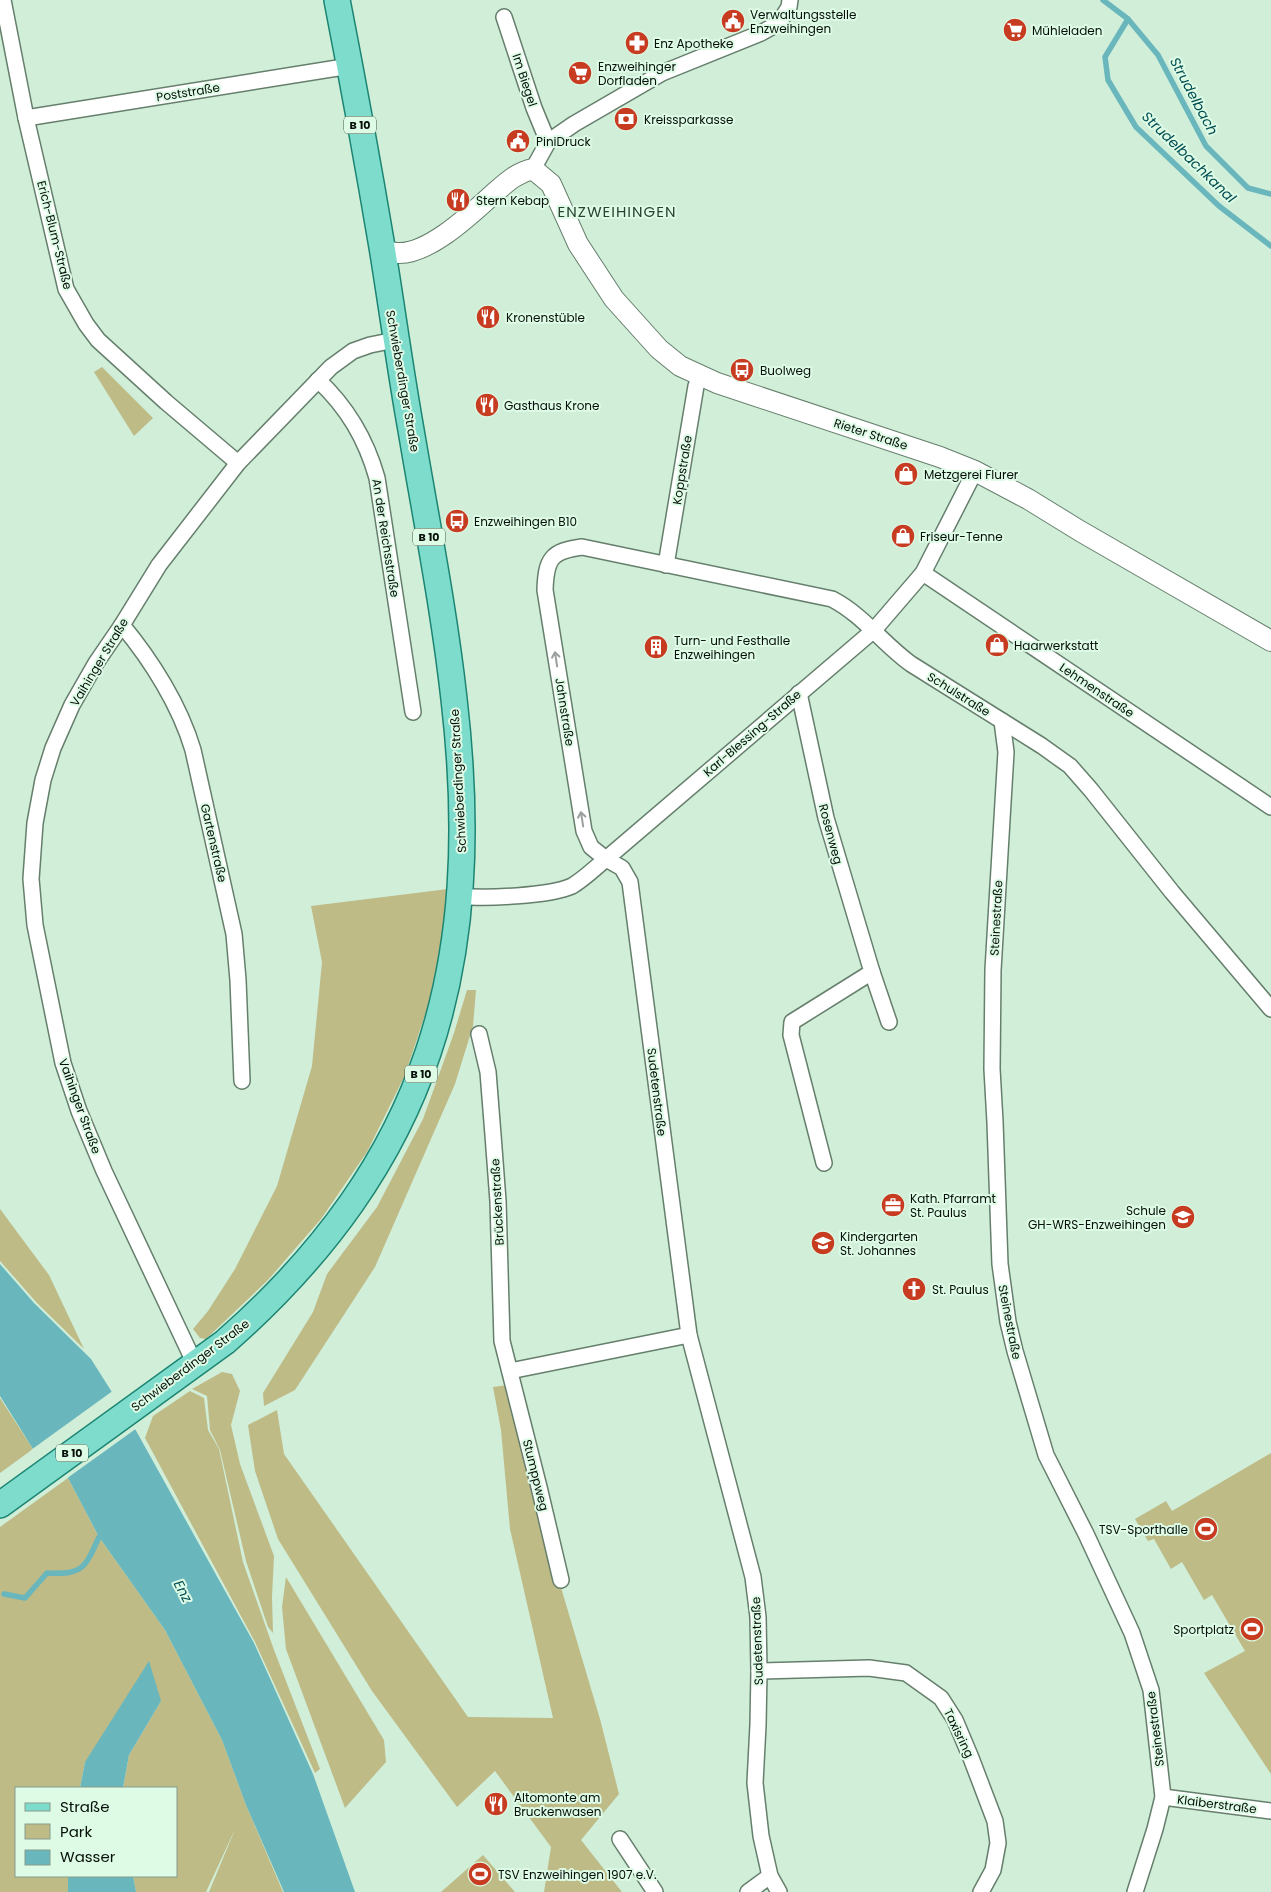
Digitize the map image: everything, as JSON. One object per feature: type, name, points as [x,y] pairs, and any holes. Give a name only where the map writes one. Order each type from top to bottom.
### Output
[{"type":"main road","name":"Schwieberdinger Straße","points":[[0,1505],[225,1342],[254,1316],[308,1260],[352,1203],[384,1154],[422,1072],[437,1026],[453,958],[460,896],[462,816],[454,698],[433,556],[395,340],[382,250],[337,0]]},
{"type":"street","name":"Erich-Blum-Straße","points":[[3,0],[26,118],[66,289],[86,324],[98,340],[166,402],[238,462]]},
{"type":"street","points":[[382,250],[398,253],[407,252],[437,239],[456,227],[513,176],[533,169],[548,142],[610,102],[662,73],[761,33],[779,23],[789,3]]},
{"type":"street","name":"Im Biegel","points":[[504,17],[534,108],[548,142]]},
{"type":"street","name":"Poststraße","points":[[26,118],[350,66]]},
{"type":"street","name":"Rieter Straße","points":[[533,169],[551,184],[578,244],[614,299],[659,349],[680,366],[700,376],[940,457],[975,471],[1028,499],[1271,641]]},
{"type":"street","name":"Vaihinger Straße","points":[[195,1364],[104,1171],[79,1111],[62,1063],[35,925],[31,879],[35,823],[42,780],[53,748],[72,705],[96,663],[122,626],[159,565],[238,462],[331,367],[353,351],[395,340]]},
{"type":"street","name":"Koppstraße","points":[[666,564],[696,386],[700,376]]},
{"type":"street","name":"An der Reichsstraße","points":[[318,380],[345,408],[365,441],[372,459],[377,478],[413,712]]},
{"type":"street","name":"Karl-Blessing-Straße","points":[[460,896],[481,897],[548,892],[563,889],[573,885],[606,860],[798,693],[874,630],[923,572],[975,471]]},
{"type":"street","name":"Schulstraße","points":[[552,558],[566,549],[582,547],[832,599],[844,605],[874,630],[905,660],[1042,746],[1070,766],[1172,892],[1271,1008]]},
{"type":"street","name":"Jahnstraße","points":[[552,558],[545,573],[545,590],[584,830],[591,847],[606,860]]},
{"type":"street","name":"Lehmenstraße","points":[[923,572],[1271,807]]},
{"type":"street","name":"Gartenstraße","points":[[122,626],[138,644],[178,710],[193,750],[234,934],[242,1081]]},
{"type":"street","name":"Rosenweg","points":[[798,693],[826,818],[889,1022]]},
{"type":"street","name":"Steinestraße","points":[[1002,721],[1006,752],[993,970],[992,1069],[1000,1264],[1008,1322],[1046,1455],[1086,1534],[1132,1633],[1151,1690],[1163,1797],[1135,1892]]},
{"type":"street","name":"Sudetenstraße","points":[[606,860],[622,868],[630,882],[689,1335],[752,1577],[758,1617],[759,1671],[755,1783],[760,1836],[770,1876],[779,1892]]},
{"type":"street","points":[[824,1162],[791,1035],[792,1022],[872,972]]},
{"type":"street","name":"Brückenstraße","points":[[479,1034],[488,1072],[498,1201],[502,1342],[510,1371]]},
{"type":"street","points":[[510,1371],[689,1335]]},
{"type":"street","name":"Stumppweg","points":[[510,1371],[561,1580]]},
{"type":"street","name":"Taxisring","points":[[759,1671],[869,1668],[906,1673],[941,1698],[955,1720],[995,1821],[998,1843],[993,1870],[981,1892]]},
{"type":"street","name":"Klaiberstraße","points":[[1163,1797],[1271,1811]]},
{"type":"street","points":[[620,1839],[655,1892]]},
{"type":"street","points":[[748,1892],[770,1876]]},
{"type":"green space","points":[[102,367],[153,418],[134,436],[94,372]]},
{"type":"green space","points":[[448,889],[446,928],[432,994],[405,1075],[367,1152],[321,1219],[268,1280],[206,1339],[200,1338],[193,1329],[208,1311],[235,1269],[277,1186],[312,1066],[322,962],[311,906]]},
{"type":"green space","points":[[467,990],[476,990],[473,1026],[455,1084],[375,1267],[295,1390],[264,1406],[263,1393],[313,1312],[327,1274],[377,1207],[423,1119],[454,1033]]},
{"type":"green space","points":[[0,1209],[49,1275],[84,1349],[37,1303],[0,1261]]},
{"type":"green space","points":[[222,1372],[232,1374],[240,1391],[231,1425],[240,1464],[274,1556],[273,1633],[268,1627],[246,1561],[220,1450],[210,1430],[207,1396],[192,1389]]},
{"type":"green space","points":[[508,1385],[538,1510],[600,1719],[619,1794],[581,1840],[622,1892],[544,1892],[551,1847],[495,1771],[457,1807],[372,1691],[278,1539],[255,1471],[248,1425],[277,1410],[284,1454],[468,1717],[553,1718],[510,1529],[501,1430],[493,1387]]},
{"type":"green space","points":[[190,1391],[204,1398],[208,1430],[219,1449],[243,1562],[274,1650],[320,1769],[315,1773],[255,1642],[145,1438],[153,1416]]},
{"type":"green space","points":[[0,1398],[33,1449],[0,1473]]},
{"type":"green space","name":"Sportplatz","points":[[1271,1453],[1271,1774],[1204,1673],[1245,1651],[1212,1595],[1204,1600],[1182,1562],[1171,1569],[1154,1539],[1148,1541],[1135,1519],[1166,1501],[1172,1511]]},
{"type":"green space","points":[[68,1478],[99,1537],[165,1630],[222,1740],[246,1805],[283,1892],[209,1892],[236,1827],[206,1892],[136,1892],[133,1877],[178,1877],[178,1787],[123,1787],[129,1755],[161,1701],[85,1762],[80,1787],[15,1787],[15,1877],[68,1877],[68,1892],[0,1892],[0,1527]]},
{"type":"green space","points":[[286,1577],[384,1740],[386,1762],[345,1808],[286,1649],[282,1607]]},
{"type":"green space","name":"TSV Enzweihingen 1907 e.V.","points":[[483,1855],[515,1892],[441,1892]]},
{"type":"water","name":"Enz","points":[[0,1264],[34,1303],[91,1359],[134,1427],[254,1643],[313,1774],[355,1892],[284,1892],[246,1805],[222,1740],[165,1630],[99,1537],[68,1478],[33,1449],[0,1396]]},
{"type":"water","points":[[149,1661],[161,1701],[129,1755],[123,1787],[80,1787],[85,1762]]},
{"type":"water","points":[[68,1877],[133,1877],[136,1892],[68,1892]]},
{"type":"pier","points":[[114,1390],[137,1428],[66,1479],[31,1450]]},
{"type":"waterway","name":"Strudelbach","points":[[1103,0],[1128,19],[1158,55],[1206,146],[1248,188],[1271,194]]},
{"type":"waterway","name":"Strudelbachkanal","points":[[1128,19],[1105,57],[1108,80],[1136,127],[1219,206],[1271,246]]},
{"type":"waterway","points":[[4,1594],[25,1598],[47,1573],[76,1571],[86,1563],[99,1537]]},
{"type":"place","name":"Verwaltungsstelle Enzweihingen","points":[[733,21]]},
{"type":"place","name":"Mühleladen","points":[[1015,30]]},
{"type":"place","name":"Enz Apotheke","points":[[637,43]]},
{"type":"place","name":"Enzweihinger Dorfladen","points":[[580,73]]},
{"type":"place","name":"Kreissparkasse","points":[[626,119]]},
{"type":"place","name":"PiniDruck","points":[[518,141]]},
{"type":"place","name":"Stern Kebap","points":[[458,200]]},
{"type":"place","name":"Kronenstüble","points":[[488,317]]},
{"type":"place","name":"Buolweg","points":[[742,370]]},
{"type":"place","name":"Gasthaus Krone","points":[[487,405]]},
{"type":"place","name":"Metzgerei Flurer","points":[[906,474]]},
{"type":"place","name":"Enzweihingen B10","points":[[457,521]]},
{"type":"place","name":"Friseur-Tenne","points":[[903,536]]},
{"type":"place","name":"Haarwerkstatt","points":[[997,645]]},
{"type":"place","name":"Turn- und Festhalle Enzweihingen","points":[[656,647]]},
{"type":"place","name":"Kath. Pfarramt St. Paulus","points":[[893,1205]]},
{"type":"place","name":"Schule GH-WRS-Enzweihingen","points":[[1183,1217]]},
{"type":"place","name":"Kindergarten St. Johannes","points":[[823,1243]]},
{"type":"place","name":"St. Paulus","points":[[914,1289]]},
{"type":"place","name":"TSV-Sporthalle","points":[[1206,1529]]},
{"type":"place","name":"Sportplatz","points":[[1252,1629]]},
{"type":"place","name":"Altomonte am Bruckenwasen","points":[[496,1804]]},
{"type":"place","name":"TSV Enzweihingen 1907 e.V.","points":[[480,1874]]},
{"type":"district","name":"ENZWEIHINGEN","points":[[617,211]]}]
